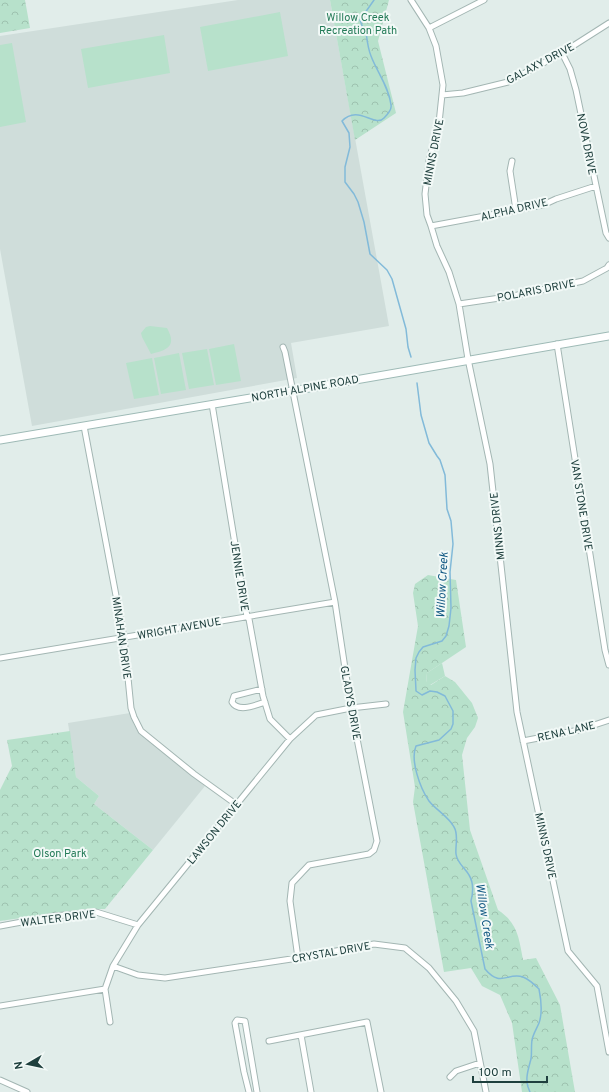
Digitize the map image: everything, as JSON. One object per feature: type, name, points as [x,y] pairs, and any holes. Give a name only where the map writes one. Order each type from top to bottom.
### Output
[{"type":"main road","name":"NORTH ALPINE ROAD","points":[[0,440],[609,336]]},
{"type":"street","name":"MINNS DRIVE","points":[[411,0],[429,28],[437,53],[443,85],[439,123],[429,161],[425,194],[428,215],[437,246],[449,272],[459,304],[468,359],[490,464],[517,712],[568,951],[597,986],[609,1052]]},
{"type":"street","points":[[429,28],[484,0]]},
{"type":"street","name":"GALAXY DRIVE","points":[[442,95],[464,93],[508,82],[562,53],[609,23]]},
{"type":"street","name":"NOVA DRIVE","points":[[562,53],[570,69],[576,90],[606,233],[609,238]]},
{"type":"street","points":[[512,161],[510,171],[516,210]]},
{"type":"street","name":"ALPHA DRIVE","points":[[431,226],[542,205],[596,186]]},
{"type":"street","name":"POLARIS DRIVE","points":[[459,304],[513,296],[583,280],[609,265]]},
{"type":"street","name":"VAN STONE DRIVE","points":[[557,344],[605,650],[609,665]]},
{"type":"street","name":"GLADYS DRIVE","points":[[282,347],[285,352],[335,602],[351,708],[377,842],[374,850],[369,854],[310,865],[292,883],[290,901],[298,958]]},
{"type":"street","name":"JENNIE DRIVE","points":[[212,404],[247,617],[249,619],[265,702],[270,719],[290,739]]},
{"type":"street","name":"MINAHAN DRIVE","points":[[84,426],[124,638],[131,708],[134,717],[141,731],[194,774],[237,805]]},
{"type":"street","name":"WRIGHT AVENUE","points":[[0,658],[335,602]]},
{"type":"street","points":[[262,689],[234,696],[232,702],[235,707],[240,708],[265,702]]},
{"type":"street","name":"LAWSON DRIVE","points":[[110,1022],[105,989],[113,966],[138,925],[290,739],[316,715],[351,708],[386,704]]},
{"type":"street","name":"RENA LANE","points":[[523,741],[579,730],[609,720]]},
{"type":"street","name":"WALTER DRIVE","points":[[0,926],[54,916],[96,912],[138,925]]},
{"type":"street","name":"CRYSTAL DRIVE","points":[[113,966],[138,974],[165,978],[298,958],[374,944],[406,948],[429,968],[456,1001],[474,1031],[486,1092]]},
{"type":"street","points":[[0,1006],[105,989]]},
{"type":"street","points":[[249,1092],[235,1023],[237,1020],[244,1021],[257,1092]]},
{"type":"street","points":[[269,1041],[367,1022],[381,1092]]},
{"type":"street","points":[[301,1034],[311,1092]]},
{"type":"street","points":[[450,1077],[456,1071],[480,1063]]},
{"type":"street","points":[[0,1080],[27,1092]]},
{"type":"shaded area","points":[[238,0],[330,0],[389,326],[291,343],[297,378],[32,426],[0,249],[0,36]]},
{"type":"shaded area","points":[[130,713],[134,725],[140,733],[205,786],[153,850],[94,804],[99,796],[76,777],[68,723]]},
{"type":"green space","points":[[0,0],[25,0],[30,28],[0,33]]},
{"type":"green space","name":"Willow Creek Recreation Path","points":[[330,0],[389,0],[378,41],[396,113],[355,140]]},
{"type":"green space","points":[[280,12],[288,56],[208,71],[200,27]]},
{"type":"green space","points":[[164,35],[170,73],[88,88],[81,49]]},
{"type":"green space","points":[[12,43],[26,122],[0,127],[0,45]]},
{"type":"green space","points":[[146,327],[167,328],[171,339],[171,343],[166,349],[151,354],[141,333]]},
{"type":"green space","points":[[234,344],[241,381],[216,385],[209,349]]},
{"type":"green space","points":[[207,349],[214,385],[189,389],[182,353]]},
{"type":"green space","points":[[179,353],[186,390],[161,394],[154,358]]},
{"type":"green space","points":[[152,358],[159,395],[134,399],[126,363]]},
{"type":"green space","points":[[428,575],[456,580],[466,647],[427,673],[426,682],[431,685],[445,676],[455,682],[472,703],[478,718],[475,727],[467,738],[462,755],[470,830],[498,910],[510,920],[514,926],[523,960],[536,958],[560,1005],[575,1092],[522,1092],[512,1023],[500,995],[482,986],[471,968],[444,972],[413,802],[415,787],[403,712],[418,626],[413,593],[415,584]]},
{"type":"green space","points":[[442,663],[445,676],[430,685],[426,683],[427,673]]},
{"type":"green space","name":"Olson Park","points":[[70,731],[76,777],[99,796],[94,804],[153,850],[105,909],[84,909],[0,921],[0,790],[12,766],[7,740]]},
{"type":"waterway","name":"Willow Creek","points":[[374,0],[360,20],[364,31],[366,32],[371,56],[388,92],[391,107],[384,118],[380,120],[354,115],[348,116],[342,121],[349,133],[350,147],[345,167],[345,182],[358,202],[364,222],[370,254],[387,270],[392,279],[406,329],[411,357]]},
{"type":"waterway","name":"Willow Creek","points":[[417,383],[421,415],[429,443],[440,460],[445,475],[447,509],[451,521],[453,544],[450,572],[451,608],[449,626],[446,636],[442,641],[423,647],[419,652],[416,658],[415,670],[416,691],[422,695],[430,691],[437,692],[445,696],[453,711],[453,724],[451,729],[439,740],[416,746],[414,752],[415,766],[419,782],[429,801],[452,823],[455,830],[457,837],[457,857],[459,863],[472,881],[473,891],[471,901],[485,969],[495,978],[500,979],[513,976],[523,977],[539,989],[541,1014],[539,1023],[534,1033],[531,1059],[527,1076],[527,1084],[530,1092]]}]
